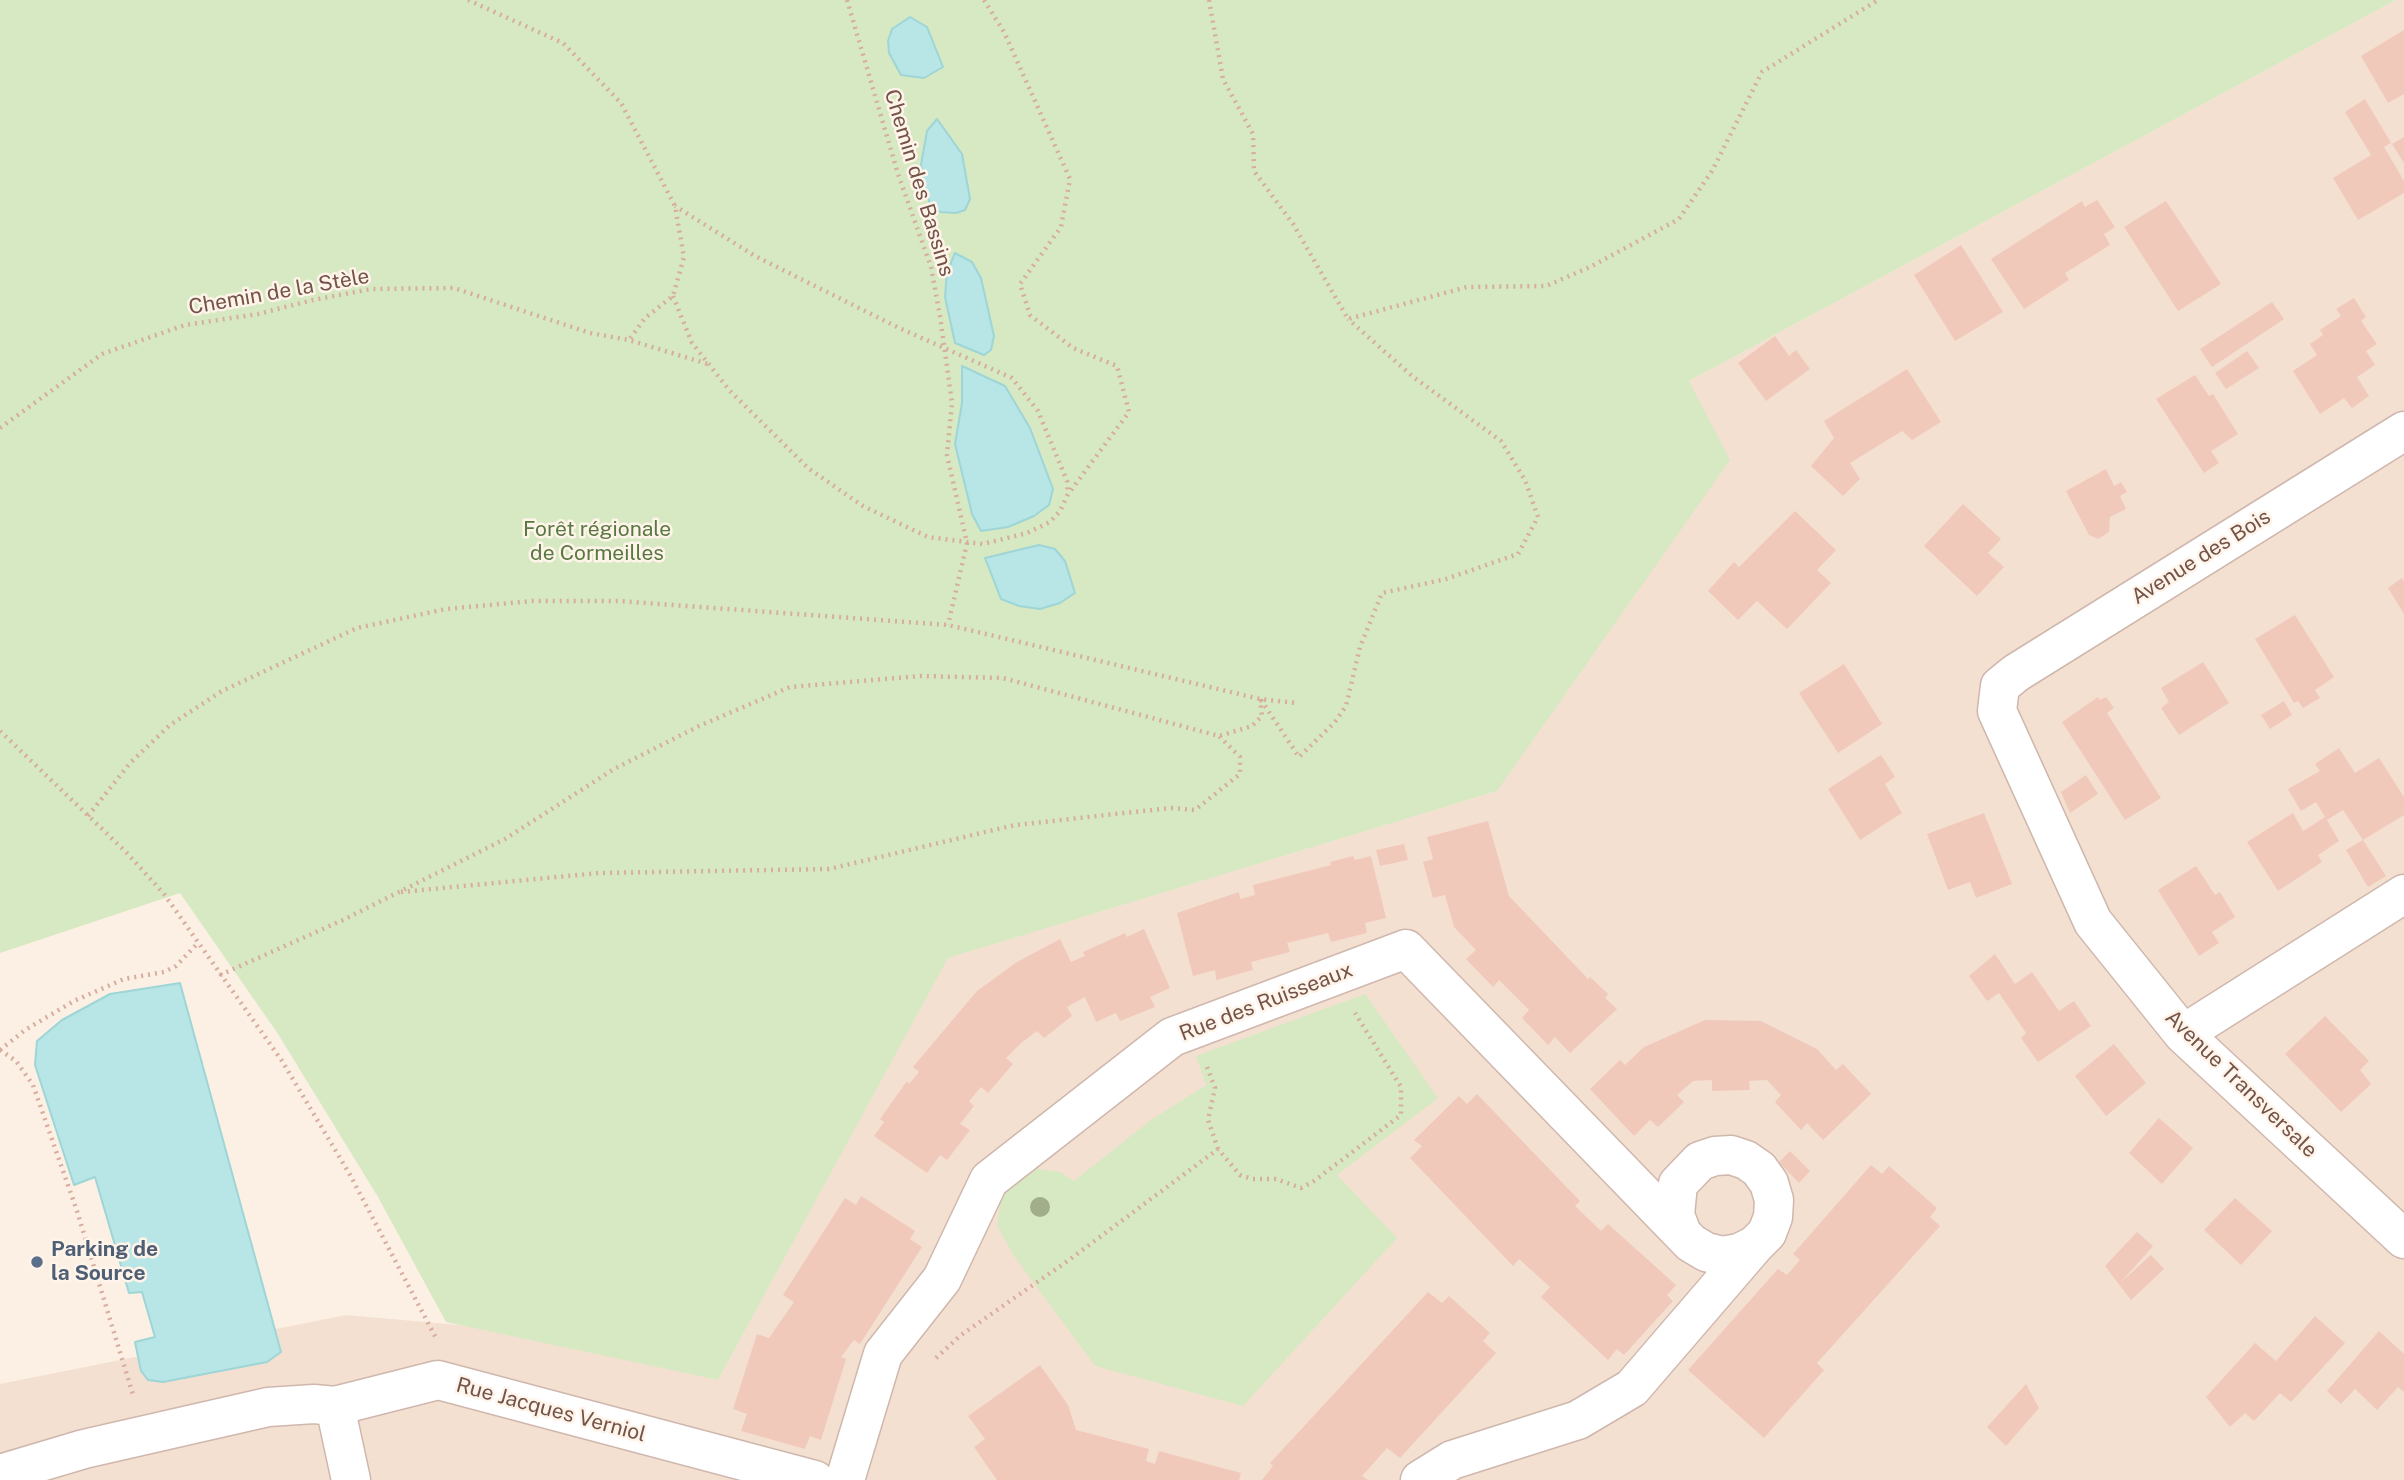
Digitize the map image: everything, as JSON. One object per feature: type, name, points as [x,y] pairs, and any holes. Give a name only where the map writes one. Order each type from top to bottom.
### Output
[{"type":"street","name":"Avenue des Bois","points":[[2000,685],[2404,431]]},
{"type":"street","name":"Avenue Transversale","points":[[2000,685],[1997,711],[2093,922],[2183,1034],[2404,1239]]},
{"type":"street","points":[[2183,1034],[2404,894]]},
{"type":"street","name":"Rue des Ruisseaux","points":[[845,1480],[883,1354],[942,1279],[989,1180],[1172,1037],[1406,950],[1681,1231]]},
{"type":"street","points":[[1420,1480],[1452,1460],[1578,1420],[1632,1388],[1767,1233],[1773,1217],[1774,1199],[1769,1183],[1759,1170],[1746,1160],[1731,1155],[1700,1161],[1678,1184],[1675,1208],[1681,1231],[1699,1247],[1722,1256],[1739,1253],[1755,1245]]},
{"type":"street","name":"Rue Jacques Verniol","points":[[0,1474],[84,1449],[268,1407],[314,1404],[335,1406],[438,1380],[815,1480]]},
{"type":"street","points":[[335,1406],[351,1480]]},
{"type":"path","points":[[468,0],[563,43],[621,103],[675,206],[684,257],[673,296],[645,318],[629,340]]},
{"type":"path","name":"Chemin des Bassins","points":[[847,0],[898,174],[932,268],[952,404],[947,456],[967,542],[948,625]]},
{"type":"path","points":[[673,296],[692,343],[730,391],[808,468],[863,506],[929,537],[983,544],[1027,533],[1050,522],[1129,412],[1117,366],[1073,348],[1030,315],[1020,284],[1062,227],[1070,179],[1004,32],[984,0]]},
{"type":"path","points":[[1209,0],[1223,79],[1252,134],[1254,171],[1293,224],[1348,319],[1412,376],[1501,441],[1525,480],[1538,517],[1518,554],[1446,579],[1382,593],[1360,647],[1346,706],[1335,722],[1299,757],[1261,699]]},
{"type":"path","points":[[1348,319],[1467,287],[1546,286],[1590,267],[1679,219],[1712,171],[1762,72],[1878,0]]},
{"type":"path","points":[[675,206],[755,256],[897,327],[1012,378],[1038,411],[1067,481],[1068,494]]},
{"type":"path","name":"Chemin de la Stèle","points":[[0,428],[102,354],[185,325],[258,314],[370,289],[454,288],[590,333],[629,340],[708,364]]},
{"type":"path","points":[[88,816],[130,763],[170,725],[222,691],[357,628],[446,609],[532,601],[618,601],[948,625],[1261,699],[1296,703]]},
{"type":"path","points":[[220,975],[505,839],[614,769],[699,726],[790,687],[921,676],[1003,678],[1219,736],[1240,757],[1240,774],[1195,810],[1171,808],[1015,825],[828,869],[599,873],[398,892]]},
{"type":"path","points":[[1219,736],[1252,726],[1262,716],[1261,699]]},
{"type":"path","points":[[0,731],[164,894],[282,1061],[400,1266],[442,1352],[445,1365],[438,1380]]},
{"type":"path","points":[[144,1435],[77,1211],[37,1097],[16,1061],[0,1050],[25,1030],[74,1001],[124,979],[164,972],[176,966],[198,943]]},
{"type":"path","points":[[1190,1030],[1215,1088],[1207,1113],[1218,1149],[1240,1175],[1252,1179],[1276,1179],[1301,1188],[1401,1115],[1401,1087],[1355,1018],[1350,971]]},
{"type":"path","points":[[934,1360],[961,1335],[1069,1260],[1218,1149]]},
{"type":"shaded area","points":[[2396,0],[2404,0],[2404,1480],[0,1480],[0,1384],[346,1315],[481,1327],[718,1380],[947,958],[1497,791],[1689,381]]},
{"type":"green space","name":"Forêt régionale de Cormeilles","points":[[0,0],[2396,0],[1689,381],[1730,460],[1497,791],[948,958],[718,1380],[446,1322],[378,1197],[278,1034],[180,893],[0,953]]},
{"type":"green space","points":[[1365,994],[1438,1098],[1337,1175],[1397,1238],[1243,1406],[1095,1366],[1014,1256],[997,1226],[1001,1196],[1010,1182],[1034,1168],[1060,1172],[1074,1181],[1151,1120],[1206,1085],[1196,1056]]},
{"type":"water","points":[[910,17],[927,27],[943,67],[924,78],[901,75],[889,53],[888,41],[892,29]]},
{"type":"water","points":[[937,119],[962,154],[970,199],[965,210],[956,213],[940,212],[931,206],[925,190],[921,165],[927,131]]},
{"type":"water","points":[[955,253],[972,262],[981,278],[994,336],[991,350],[984,355],[955,343],[945,297],[947,272]]},
{"type":"water","points":[[962,366],[1005,386],[1030,428],[1053,489],[1049,505],[1034,516],[1008,527],[981,531],[972,514],[955,444],[962,403]]},
{"type":"water","points":[[1039,545],[1055,549],[1065,561],[1075,593],[1060,603],[1040,609],[1019,606],[1001,599],[985,558]]},
{"type":"water","points":[[180,983],[281,1352],[267,1362],[163,1382],[148,1380],[141,1371],[135,1342],[155,1337],[142,1292],[129,1293],[95,1177],[74,1185],[35,1065],[37,1041],[62,1020],[110,994]]},
{"type":"building","points":[[2404,30],[2404,94],[2388,103],[2361,56]]},
{"type":"building","points":[[2365,99],[2391,143],[2384,147],[2404,181],[2404,193],[2358,220],[2333,178],[2371,155],[2345,112]]},
{"type":"building","points":[[2404,137],[2404,163],[2392,144]]},
{"type":"building","points":[[2097,200],[2115,227],[2104,234],[2110,245],[2065,273],[2069,280],[2024,309],[1991,259],[2082,201],[2085,207]]},
{"type":"building","points":[[2166,201],[2221,284],[2178,311],[2124,227]]},
{"type":"building","points":[[1961,245],[2003,312],[1955,341],[1914,275]]},
{"type":"building","points":[[2354,298],[2366,317],[2361,321],[2377,344],[2366,351],[2375,365],[2357,377],[2369,396],[2352,408],[2344,398],[2320,414],[2293,371],[2317,355],[2310,344],[2323,335],[2320,330],[2341,316],[2336,309]]},
{"type":"building","points":[[2272,302],[2284,319],[2212,367],[2200,349]]},
{"type":"building","points":[[1775,336],[1789,356],[1796,350],[1810,369],[1766,401],[1738,363]]},
{"type":"building","points":[[2247,351],[2259,368],[2226,389],[2215,373]]},
{"type":"building","points":[[1907,369],[1941,422],[1912,440],[1902,431],[1850,463],[1860,479],[1843,496],[1811,466],[1834,438],[1824,421]]},
{"type":"building","points":[[2195,375],[2209,396],[2213,394],[2238,434],[2211,451],[2219,463],[2204,473],[2156,399]]},
{"type":"building","points":[[2106,469],[2114,486],[2121,482],[2127,492],[2120,496],[2126,509],[2110,517],[2109,532],[2098,539],[2089,535],[2066,491]]},
{"type":"building","points":[[1963,504],[2001,539],[1988,553],[2004,567],[1977,596],[1924,546]]},
{"type":"building","points":[[1795,511],[1836,550],[1817,570],[1831,583],[1787,629],[1757,601],[1738,620],[1708,591],[1734,562],[1739,567]]},
{"type":"building","points":[[2402,578],[2404,581],[2404,614],[2388,588]]},
{"type":"building","points":[[2295,615],[2334,677],[2315,690],[2320,698],[2303,708],[2298,701],[2294,703],[2255,639]]},
{"type":"building","points":[[2203,662],[2229,703],[2179,735],[2161,708],[2169,702],[2161,688]]},
{"type":"building","points":[[1844,664],[1882,724],[1838,753],[1799,693]]},
{"type":"building","points":[[2098,697],[2100,700],[2106,697],[2114,708],[2107,713],[2161,798],[2125,820],[2062,722]]},
{"type":"building","points":[[2284,701],[2292,715],[2270,729],[2261,715]]},
{"type":"building","points":[[2339,748],[2355,773],[2379,758],[2404,797],[2404,815],[2363,840],[2343,810],[2327,820],[2339,841],[2318,855],[2322,862],[2278,891],[2247,842],[2293,813],[2303,831],[2325,817],[2316,802],[2301,811],[2288,789],[2320,771],[2315,764]]},
{"type":"building","points":[[1881,755],[1895,777],[1885,784],[1902,813],[1860,840],[1828,789]]},
{"type":"building","points":[[2086,775],[2098,794],[2070,813],[2061,792]]},
{"type":"building","points":[[1984,813],[2012,884],[1976,898],[1970,882],[1948,890],[1927,834]]},
{"type":"building","points":[[1488,821],[1509,896],[1588,979],[1590,977],[1608,994],[1605,998],[1617,1009],[1570,1053],[1555,1037],[1548,1045],[1522,1018],[1529,1010],[1499,980],[1493,987],[1466,959],[1476,950],[1454,927],[1445,895],[1433,898],[1423,862],[1433,859],[1427,837]]},
{"type":"building","points":[[2363,840],[2386,876],[2368,887],[2346,850]]},
{"type":"building","points":[[1404,844],[1408,860],[1380,866],[1376,850]]},
{"type":"building","points":[[1353,856],[1355,860],[1371,856],[1386,918],[1365,923],[1367,933],[1331,942],[1328,933],[1287,943],[1290,952],[1251,962],[1253,970],[1216,980],[1215,970],[1193,976],[1177,913],[1239,892],[1240,899],[1255,895],[1253,885],[1331,865],[1330,862]]},
{"type":"building","points":[[2196,866],[2215,895],[2220,892],[2235,917],[2212,932],[2219,943],[2199,956],[2158,890]]},
{"type":"building","points":[[1144,929],[1170,988],[1150,997],[1155,1007],[1120,1021],[1116,1013],[1096,1022],[1085,997],[1067,1007],[1072,1016],[1044,1038],[1037,1031],[1021,1043],[1006,1058],[1013,1064],[988,1093],[981,1087],[969,1101],[974,1106],[960,1124],[970,1130],[947,1160],[940,1155],[927,1173],[874,1136],[884,1122],[880,1119],[907,1081],[909,1084],[919,1072],[913,1067],[977,991],[1017,962],[1060,939],[1071,962],[1085,956],[1083,952],[1125,933],[1127,937]]},
{"type":"building","points":[[1995,954],[2015,984],[2032,972],[2059,1011],[2074,1001],[2091,1026],[2038,1062],[2021,1038],[2026,1033],[1999,993],[1987,1001],[1969,976]]},
{"type":"building","points":[[2325,1016],[2369,1061],[2360,1070],[2371,1084],[2341,1112],[2285,1054]]},
{"type":"building","points":[[1705,1020],[1761,1021],[1817,1049],[1836,1070],[1843,1064],[1871,1094],[1823,1140],[1807,1123],[1801,1130],[1775,1102],[1781,1095],[1767,1080],[1749,1081],[1750,1090],[1712,1091],[1712,1080],[1693,1081],[1677,1095],[1684,1102],[1658,1127],[1650,1120],[1634,1136],[1590,1089],[1620,1060],[1625,1065],[1644,1047]]},
{"type":"building","points":[[2114,1044],[2146,1083],[2106,1116],[2075,1076]]},
{"type":"building","points":[[1477,1094],[1580,1201],[1575,1206],[1601,1231],[1608,1224],[1676,1285],[1667,1295],[1673,1301],[1624,1355],[1617,1349],[1608,1360],[1541,1297],[1550,1287],[1519,1259],[1513,1266],[1410,1158],[1422,1146],[1414,1140],[1459,1096],[1467,1104]]},
{"type":"building","points":[[2159,1118],[2193,1148],[2162,1184],[2129,1153]]},
{"type":"building","points":[[1790,1151],[1810,1171],[1799,1183],[1779,1162]]},
{"type":"building","points":[[1871,1165],[1882,1174],[1889,1166],[1937,1208],[1930,1217],[1940,1226],[1817,1363],[1824,1370],[1764,1438],[1688,1370],[1778,1269],[1787,1275],[1800,1260],[1793,1254]]},
{"type":"building","points":[[861,1196],[915,1231],[910,1239],[922,1247],[860,1344],[854,1340],[841,1357],[846,1359],[821,1440],[810,1436],[805,1449],[741,1431],[747,1414],[733,1409],[757,1334],[769,1338],[794,1302],[783,1295],[845,1198],[856,1205]]},
{"type":"building","points":[[2235,1198],[2272,1231],[2241,1265],[2204,1230]]},
{"type":"building","points":[[2137,1232],[2153,1246],[2121,1282],[2151,1255],[2164,1269],[2131,1300],[2105,1266]]},
{"type":"building","points":[[1428,1292],[1442,1303],[1449,1296],[1490,1333],[1483,1341],[1496,1353],[1400,1458],[1387,1448],[1362,1476],[1368,1480],[1262,1480],[1273,1466],[1270,1463]]},
{"type":"building","points":[[2315,1316],[2345,1343],[2291,1402],[2280,1393],[2254,1421],[2245,1413],[2230,1427],[2206,1397],[2255,1343],[2276,1361]]},
{"type":"building","points":[[2379,1331],[2404,1354],[2404,1392],[2398,1387],[2377,1410],[2355,1389],[2341,1404],[2327,1391]]},
{"type":"building","points":[[1040,1365],[1068,1405],[1076,1430],[1149,1449],[1146,1461],[1155,1464],[1159,1451],[1241,1473],[1239,1480],[997,1480],[974,1447],[985,1439],[968,1416]]},
{"type":"building","points":[[2026,1384],[2039,1408],[2006,1446],[1987,1427]]},
{"type":"place","name":"Parking de la Source","points":[[37,1262]]}]
